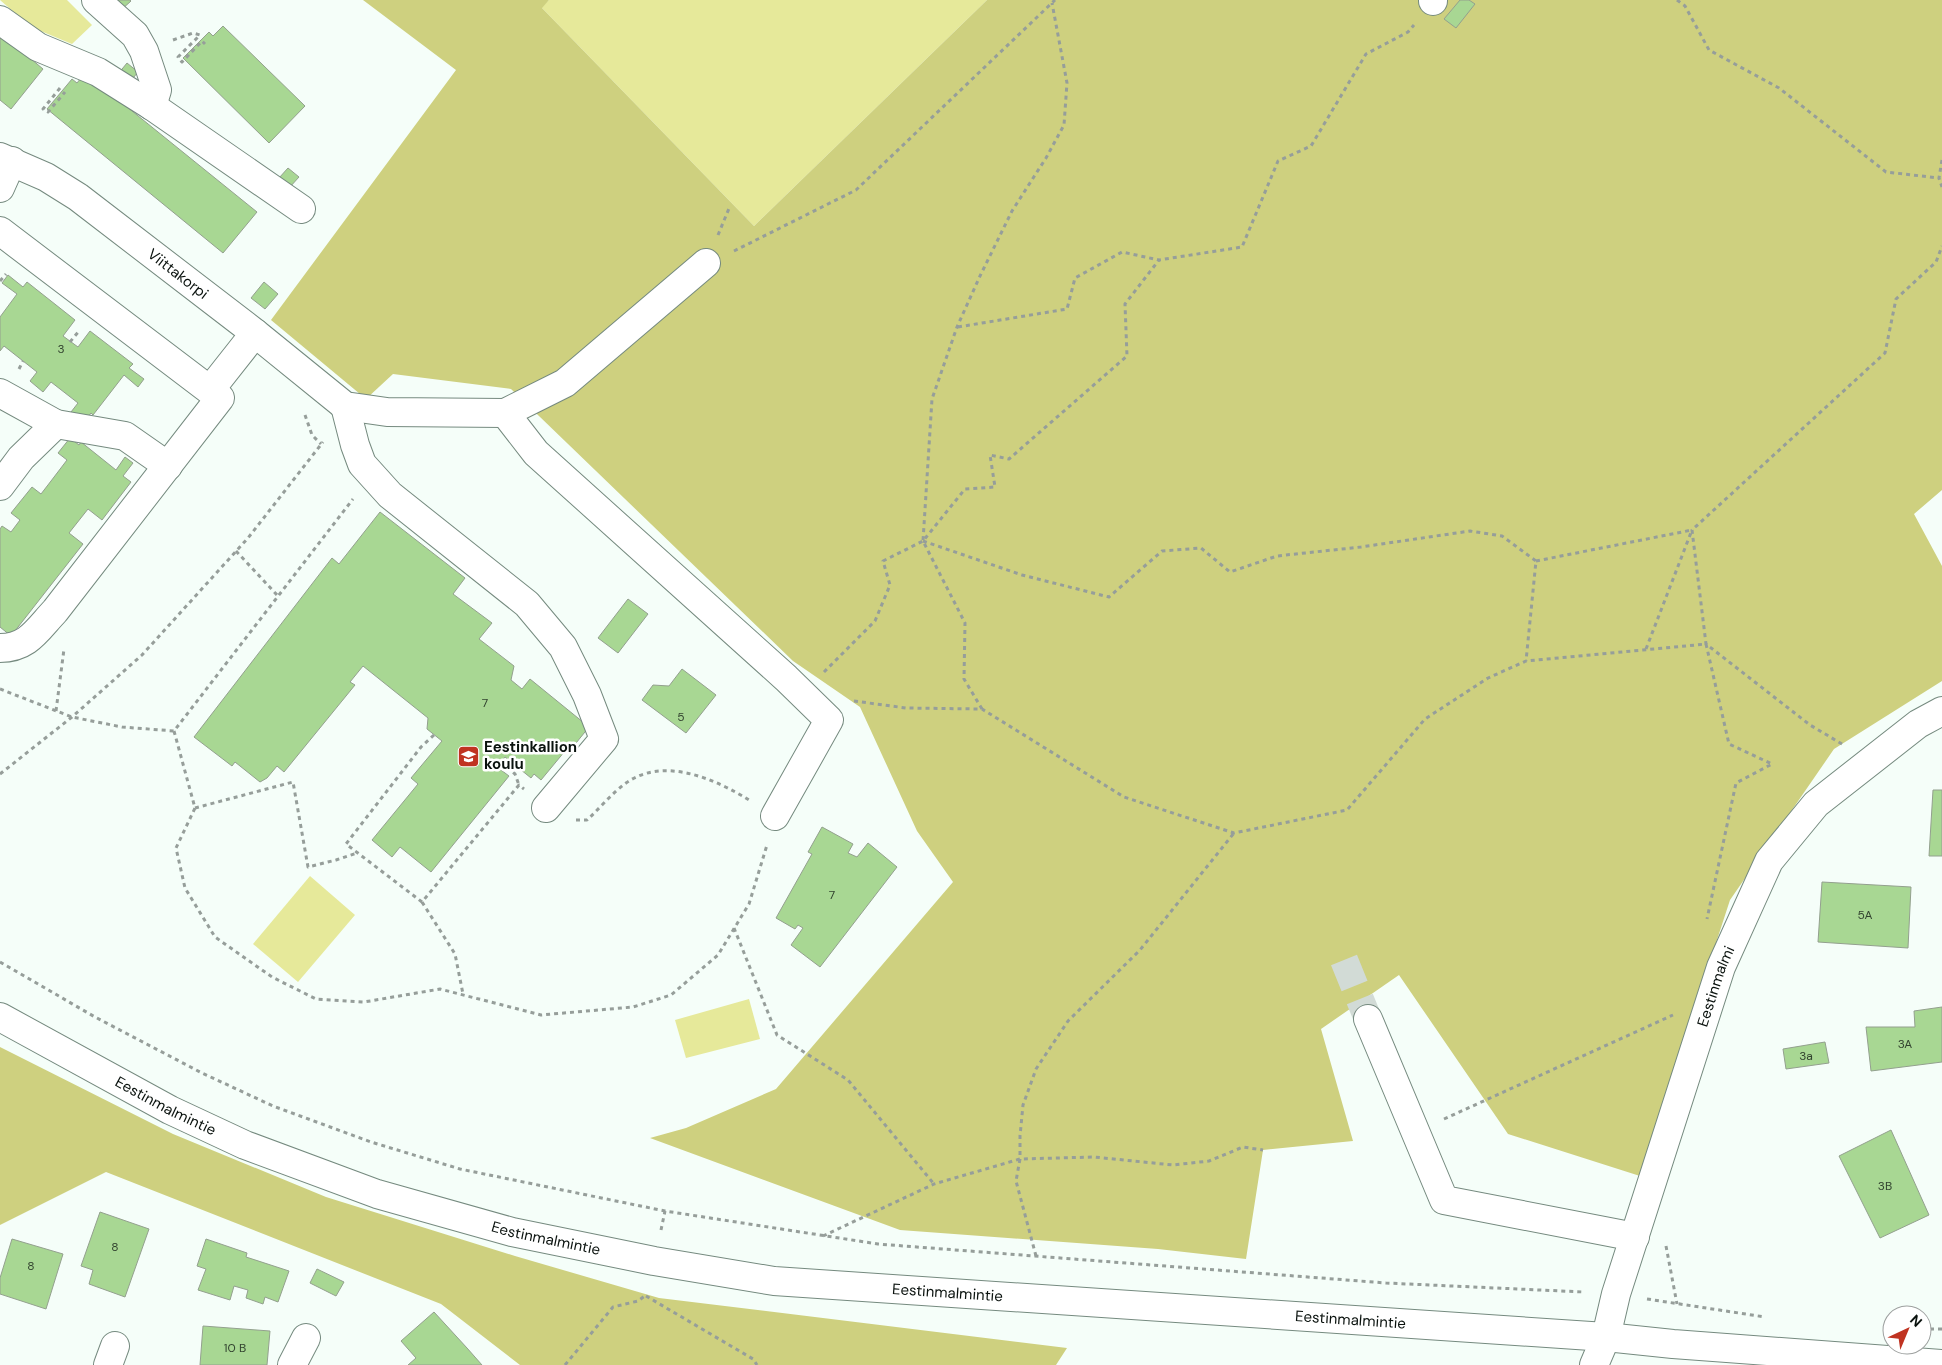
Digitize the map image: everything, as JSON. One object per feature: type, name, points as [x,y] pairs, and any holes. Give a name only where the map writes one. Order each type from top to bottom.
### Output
[{"type":"street","points":[[96,0],[135,35],[144,51],[157,90],[152,106]]},
{"type":"street","points":[[0,20],[38,48],[98,72],[152,106],[300,210]]},
{"type":"street","points":[[0,188],[6,159]]},
{"type":"street","name":"Viittakorpi","points":[[6,159],[46,177],[78,198],[255,333],[345,406]]},
{"type":"street","points":[[0,231],[220,398],[66,597],[32,636],[26,642],[12,648],[0,648]]},
{"type":"street","points":[[546,808],[604,739],[587,695],[564,647],[527,604],[390,496],[362,464],[345,406],[387,412],[505,413],[565,383],[706,263]]},
{"type":"street","points":[[210,390],[255,333]]},
{"type":"street","points":[[0,392],[56,424],[125,436],[168,466]]},
{"type":"street","points":[[505,413],[536,452],[829,720],[776,816]]},
{"type":"street","points":[[0,486],[21,458],[56,424]]},
{"type":"street","name":"Eestinmalmi","points":[[1594,1365],[1606,1337],[1616,1294],[1721,967],[1769,861],[1816,804],[1918,724],[1942,711]]},
{"type":"street","name":"Eestinmalmintie","points":[[0,1017],[170,1110],[245,1145],[377,1194],[512,1232],[654,1261],[774,1281],[1606,1337],[1673,1344],[1942,1364]]},
{"type":"street","points":[[1368,1019],[1444,1200],[1635,1237]]},
{"type":"street","points":[[292,1365],[306,1338]]},
{"type":"path","points":[[1677,0],[1685,6],[1708,50],[1779,88],[1886,172],[1939,178]]},
{"type":"path","points":[[706,263],[746,246],[856,190],[1054,1]]},
{"type":"path","points":[[1054,1],[1067,83],[1064,125],[1046,158],[1012,211],[957,327],[932,399],[923,541],[965,623],[964,679],[982,709],[1124,797],[1234,833],[1347,810],[1425,719],[1488,678],[1526,660],[1706,644],[1810,725],[1871,761]]},
{"type":"path","points":[[957,327],[1067,309],[1075,278],[1122,252],[1159,260],[1242,247],[1278,161],[1311,146],[1366,54],[1408,32],[1433,1]]},
{"type":"path","points":[[144,51],[193,33],[200,35],[178,57],[182,62],[202,41],[205,44]]},
{"type":"path","points":[[48,112],[66,91]]},
{"type":"path","points":[[1942,160],[1939,178],[1942,187]]},
{"type":"path","points":[[1646,649],[1692,530],[1885,353],[1896,299],[1936,262],[1942,246]]},
{"type":"path","points":[[802,694],[875,621],[890,585],[883,561],[923,541],[965,489],[995,487],[990,455],[1009,459],[1128,356],[1125,304],[1159,260]]},
{"type":"path","points":[[0,774],[72,717],[142,655],[236,551],[321,444]]},
{"type":"path","points":[[174,731],[372,474]]},
{"type":"path","points":[[923,541],[1022,575],[1109,597],[1162,550],[1201,548],[1230,572],[1277,556],[1361,547],[1470,531],[1502,536],[1536,561],[1692,530]]},
{"type":"path","points":[[1692,530],[1706,644],[1729,744],[1772,764],[1736,783],[1706,924]]},
{"type":"path","points":[[236,551],[278,596]]},
{"type":"path","points":[[1526,660],[1536,561]]},
{"type":"path","points":[[56,711],[66,642]]},
{"type":"path","points":[[0,689],[72,717],[122,727],[174,731]]},
{"type":"path","points":[[849,700],[906,708],[982,709]]},
{"type":"path","points":[[174,731],[195,808],[176,848],[185,888],[215,937],[272,976],[316,999],[364,1002],[440,989],[541,1015],[633,1007],[671,995],[718,955],[748,904],[776,816],[735,792],[702,778],[686,772],[662,771],[640,775],[626,783],[587,820],[566,821],[546,808],[519,785],[515,774],[501,762]]},
{"type":"path","points":[[434,735],[421,747],[346,844],[422,902],[455,954],[464,994]]},
{"type":"path","points":[[195,808],[293,782],[308,867],[358,853]]},
{"type":"path","points":[[422,902],[519,785]]},
{"type":"path","points":[[1036,1256],[1016,1181],[1020,1159],[1023,1105],[1036,1069],[1068,1021],[1140,950],[1234,833]]},
{"type":"path","points":[[734,928],[777,1035],[848,1080],[934,1184]]},
{"type":"path","points":[[0,962],[95,1017],[273,1106],[371,1142],[460,1169],[665,1211],[878,1244],[1386,1283],[1601,1291],[1768,1318]]},
{"type":"path","points":[[1416,1132],[1712,997]]},
{"type":"path","points":[[822,1236],[934,1184],[1020,1159],[1094,1157],[1173,1165],[1209,1160],[1243,1147],[1263,1150]]},
{"type":"path","points":[[659,1236],[665,1211]]},
{"type":"path","points":[[565,1365],[613,1307],[638,1301],[646,1296],[648,1287]]},
{"type":"path","points":[[646,1296],[753,1359],[757,1365]]},
{"type":"green space","points":[[0,0],[67,0],[92,25],[72,44],[31,27]]},
{"type":"green space","points":[[363,0],[549,0],[542,8],[754,226],[987,0],[1942,0],[1942,490],[1914,514],[1942,566],[1942,681],[1834,749],[1730,900],[1640,1176],[1508,1134],[1399,975],[1321,1029],[1353,1141],[1263,1150],[1246,1259],[1158,1249],[900,1230],[650,1138],[686,1128],[776,1089],[953,882],[917,831],[860,707],[793,661],[511,389],[393,374],[366,399],[271,320],[456,70]]},
{"type":"green space","points":[[549,0],[987,0],[754,226],[541,7]]},
{"type":"green space","points":[[310,876],[355,915],[298,982],[253,944]]},
{"type":"green space","points":[[749,999],[760,1039],[686,1058],[675,1020]]},
{"type":"green space","points":[[0,1047],[173,1134],[326,1197],[515,1256],[659,1298],[1067,1348],[1056,1365],[520,1365],[441,1304],[106,1172],[0,1225]]},
{"type":"building","points":[[112,0],[130,0],[131,1],[121,10]]},
{"type":"building","points":[[1460,0],[1469,0],[1475,4],[1456,28],[1444,19]]},
{"type":"building","points":[[223,26],[305,106],[269,143],[183,58],[209,32],[213,36]]},
{"type":"building","points":[[0,33],[43,69],[11,109],[0,100]]},
{"type":"building","points":[[127,63],[138,72],[129,83],[118,74]]},
{"type":"building","points":[[85,73],[257,212],[223,253],[47,109],[72,79],[77,83]]},
{"type":"building","points":[[288,168],[299,177],[289,188],[279,178]]},
{"type":"building","points":[[8,275],[23,287],[27,282],[75,320],[63,336],[78,347],[90,331],[133,364],[129,368],[144,379],[138,387],[124,375],[93,415],[91,413],[84,422],[71,412],[78,403],[51,382],[43,392],[30,381],[37,372],[4,346],[0,351],[0,317],[17,294],[2,283]]},
{"type":"building","points":[[264,282],[278,294],[265,309],[251,298]]},
{"type":"building","points":[[70,438],[79,445],[81,442],[116,470],[125,457],[133,463],[123,476],[131,482],[102,520],[88,509],[69,533],[83,544],[11,636],[0,627],[0,529],[2,526],[11,532],[20,520],[11,513],[32,487],[41,494],[51,481],[67,460],[58,453]]},
{"type":"building","points":[[380,512],[465,578],[453,594],[492,623],[479,639],[514,666],[511,680],[522,689],[530,679],[589,727],[572,748],[570,745],[541,780],[534,774],[531,778],[505,757],[497,767],[509,776],[431,872],[400,847],[392,857],[372,840],[418,784],[411,778],[442,741],[427,729],[428,718],[363,666],[350,682],[355,685],[284,772],[277,766],[267,778],[260,782],[235,762],[232,766],[194,737],[332,558],[339,564]]},
{"type":"building","points":[[628,599],[648,614],[618,653],[598,638]]},
{"type":"building","points":[[682,669],[716,695],[686,733],[642,700],[653,685],[669,686]]},
{"type":"building","points":[[1933,790],[1942,790],[1942,856],[1929,856]]},
{"type":"building","points":[[822,827],[853,844],[848,853],[857,857],[868,843],[897,867],[820,967],[791,945],[803,928],[798,925],[795,929],[776,918],[812,854],[808,852]]},
{"type":"building","points":[[1822,882],[1911,887],[1908,948],[1818,942]]},
{"type":"building","points":[[1942,1007],[1942,1062],[1871,1071],[1866,1027],[1915,1027],[1914,1011]]},
{"type":"building","points":[[1825,1042],[1829,1063],[1786,1069],[1783,1049]]},
{"type":"building","points":[[1891,1130],[1929,1215],[1880,1238],[1839,1156]]},
{"type":"building","points":[[100,1212],[149,1229],[125,1297],[89,1284],[93,1270],[81,1266]]},
{"type":"building","points":[[12,1239],[63,1254],[46,1309],[0,1294],[0,1278]]},
{"type":"building","points":[[206,1239],[247,1253],[246,1257],[289,1271],[278,1302],[265,1297],[263,1304],[246,1298],[248,1290],[234,1286],[230,1300],[198,1290],[206,1269],[197,1266]]},
{"type":"building","points":[[317,1269],[344,1282],[336,1296],[310,1283]]},
{"type":"building","points":[[434,1312],[482,1365],[408,1365],[416,1358],[401,1341]]},
{"type":"building","points":[[203,1326],[270,1331],[267,1365],[200,1365]]},
{"type":"tunnel","points":[[1344,960],[1368,1019]]},
{"type":"place","name":"Eestinkallion koulu","points":[[468,756]]}]
